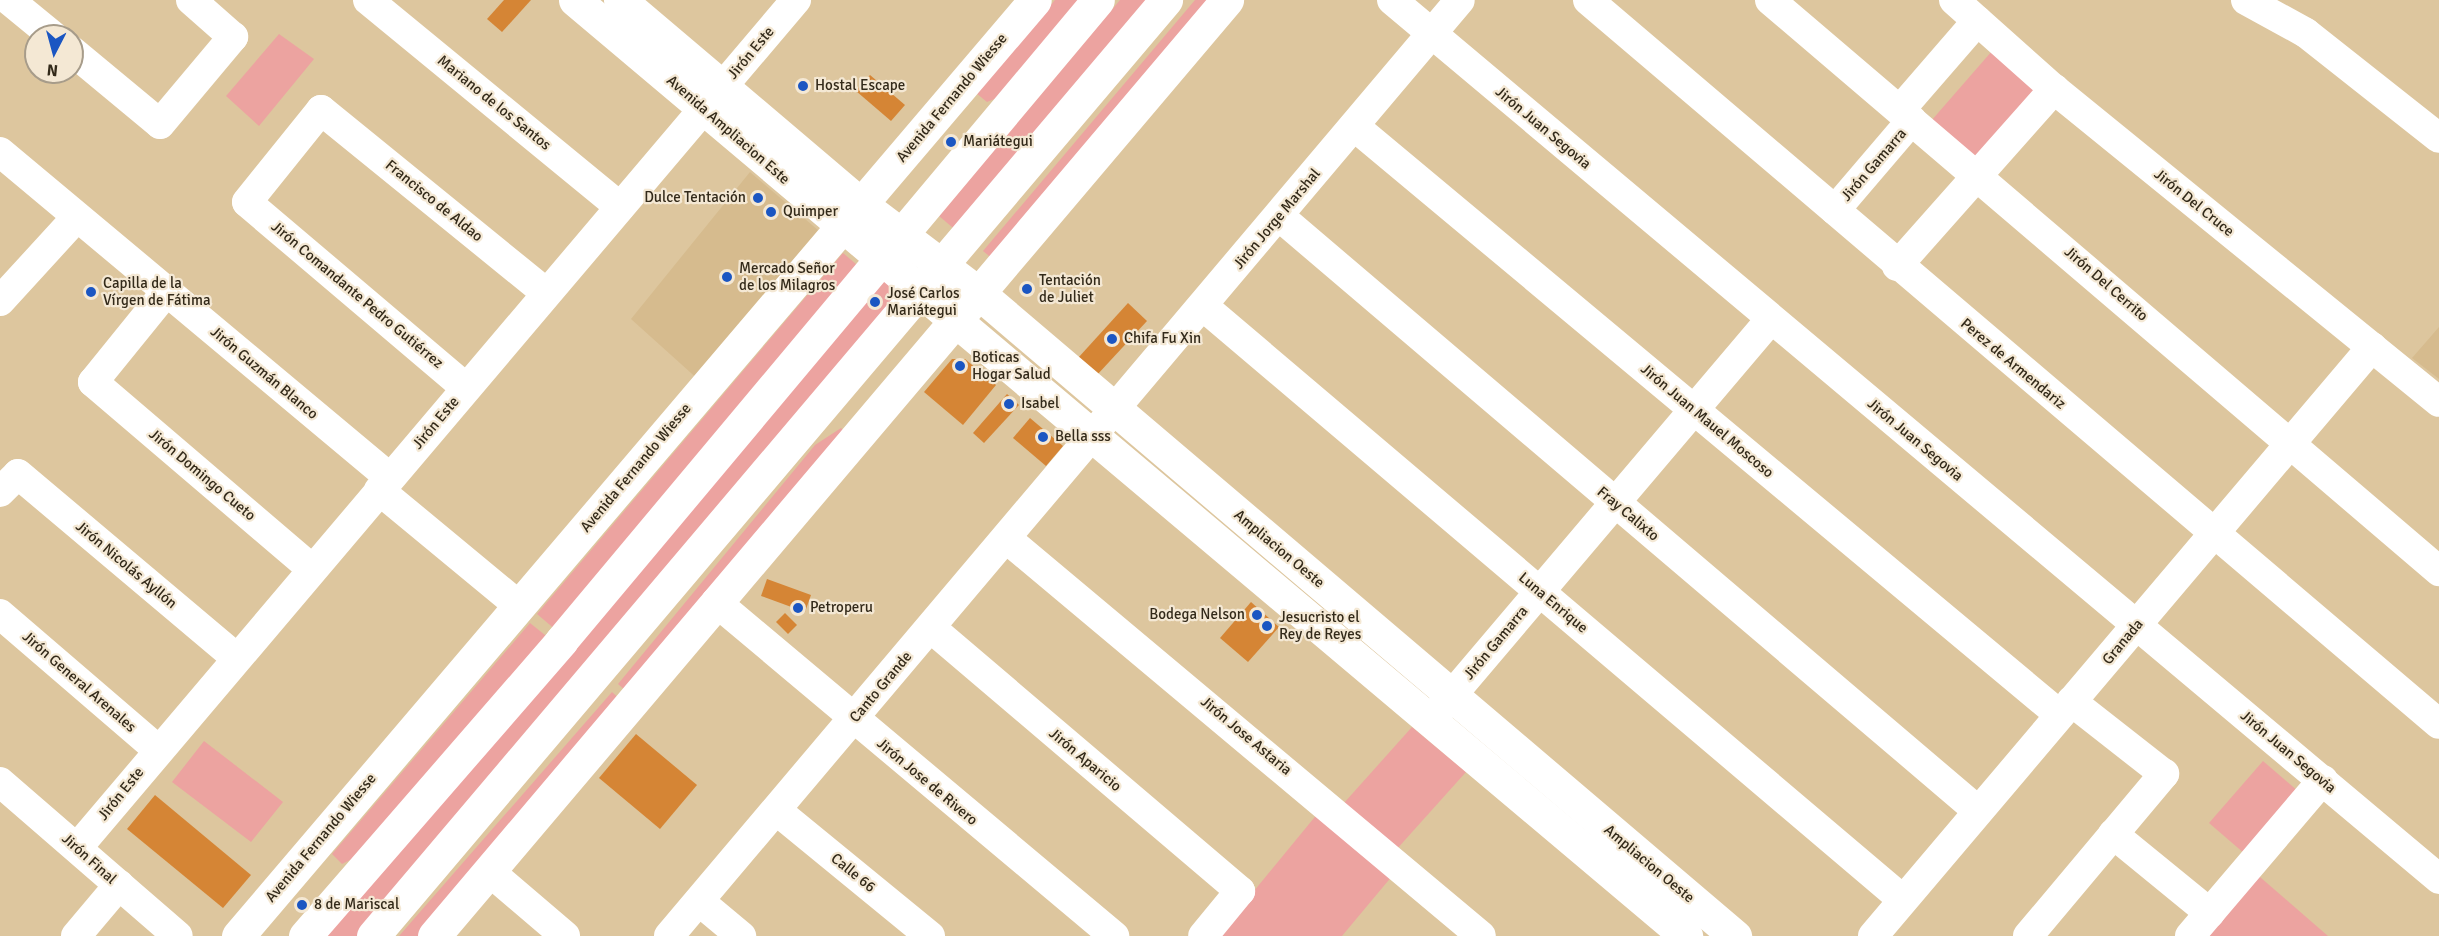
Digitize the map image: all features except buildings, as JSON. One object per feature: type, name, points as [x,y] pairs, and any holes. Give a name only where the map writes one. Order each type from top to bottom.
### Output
[{"type":"main road","name":"Avenida Ampliacion Este","points":[[575,0],[713,98],[851,216],[880,261]]},
{"type":"main road","name":"Avenida Ampliacion Este","points":[[620,0],[713,98]]},
{"type":"main road","name":"Avenida Fernando Wiesse","points":[[238,936],[1035,0]]},
{"type":"main road","points":[[305,936],[903,236],[1098,0]]},
{"type":"main road","points":[[374,936],[1166,0]]},
{"type":"main road","points":[[434,936],[981,295],[1227,0]]},
{"type":"main road","name":"Avenida Ampliacion Este","points":[[851,216],[903,236]]},
{"type":"main road","name":"Ampliacion Oeste","points":[[903,236],[944,264],[981,295],[1735,936]]},
{"type":"main road","name":"Ampliacion Oeste","points":[[880,261],[922,290],[1093,438],[1686,936]]},
{"type":"street","points":[[9,0],[38,24]]},
{"type":"street","points":[[84,61],[160,124],[233,37],[191,0]]},
{"type":"street","name":"Mariano de los Santos","points":[[368,0],[620,207]]},
{"type":"street","name":"Jirón Este","points":[[77,848],[311,568],[796,0]]},
{"type":"street","name":"Jirón Juan Segovia","points":[[1392,0],[2439,879]]},
{"type":"street","name":"Jirón Jorge Marshal","points":[[1093,438],[1460,0]]},
{"type":"street","name":"Perez de Armendariz","points":[[1588,0],[2439,724]]},
{"type":"street","name":"Jirón Del Cerrito","points":[[1770,0],[1980,174],[2439,571]]},
{"type":"street","name":"Jirón Del Cruce","points":[[1954,0],[2054,89],[2439,402]]},
{"type":"street","points":[[2246,0],[2306,33],[2439,138]]},
{"type":"street","name":"Jirón Gamarra","points":[[1835,210],[1977,21]]},
{"type":"street","points":[[1898,266],[2054,89]]},
{"type":"street","name":"Francisco de Aldao","points":[[247,202],[321,110],[546,293]]},
{"type":"street","name":"Jirón Juan Mauel Moscoso","points":[[1354,126],[1694,410],[2066,708],[2164,774],[2113,834]]},
{"type":"street","name":"Jirón Guzmán Blanco","points":[[0,152],[166,292],[519,606]]},
{"type":"street","name":"Jirón Comandante Pedro Gutiérrez","points":[[247,202],[466,388]]},
{"type":"street","name":"Fray Calixto","points":[[1279,216],[1978,811]]},
{"type":"street","points":[[1,302],[77,217]]},
{"type":"street","name":"Jirón Domingo Cueto","points":[[166,292],[93,381],[311,568]]},
{"type":"street","name":"Luna Enrique","points":[[1203,306],[1902,899]]},
{"type":"street","name":"Jirón Gamarra","points":[[1431,720],[1771,319]]},
{"type":"street","name":"Granada","points":[[1873,936],[2372,347]]},
{"type":"street","name":"Canto Grande","points":[[669,936],[1093,438]]},
{"type":"street","name":"Jirón Nicolás Ayllón","points":[[8,482],[236,657]]},
{"type":"street","name":"Jirón Jose Astaria","points":[[1007,539],[1481,936]]},
{"type":"street","name":"Jirón Jose de Rivero","points":[[717,602],[853,720],[1113,936]]},
{"type":"street","name":"Jirón General Arenales","points":[[0,614],[158,750]]},
{"type":"street","name":"Jirón Aparicio","points":[[931,628],[1240,891],[1203,936]]},
{"type":"street","points":[[2190,936],[2323,780]]},
{"type":"street","name":"Jirón Final","points":[[0,782],[178,936]]},
{"type":"street","name":"Calle 66","points":[[776,810],[930,936]]},
{"type":"street","points":[[2028,936],[2113,834],[2210,913]]},
{"type":"street","points":[[489,871],[565,936]]},
{"type":"street","points":[[76,936],[119,885]]},
{"type":"street","points":[[699,901],[741,936]]},
{"type":"shaded area","points":[[1055,0],[1088,0],[1009,93],[987,102],[976,93]]},
{"type":"shaded area","points":[[1120,0],[1165,0],[965,238],[939,216]]},
{"type":"shaded area","points":[[1195,0],[1218,0],[999,264],[983,251]]},
{"type":"shaded area","points":[[279,34],[314,59],[259,126],[226,96]]},
{"type":"shaded area","points":[[1992,51],[2037,91],[1976,160],[1931,121]]},
{"type":"shaded area","name":"Mercado Señor de los Milagros","points":[[750,172],[825,236],[701,382],[631,319]]},
{"type":"shaded area","points":[[843,253],[863,270],[557,631],[537,614]]},
{"type":"shaded area","points":[[888,273],[916,291],[361,936],[323,936]]},
{"type":"shaded area","points":[[2439,327],[2439,379],[2412,358]]},
{"type":"shaded area","points":[[841,428],[849,435],[633,697],[618,684],[815,445]]},
{"type":"shaded area","points":[[530,623],[550,639],[366,852],[342,864],[332,854]]},
{"type":"shaded area","points":[[612,692],[626,705],[424,936],[399,936]]},
{"type":"shaded area","points":[[1412,727],[1466,772],[1396,850],[1344,803]]},
{"type":"shaded area","points":[[204,741],[283,802],[251,842],[172,782]]},
{"type":"shaded area","points":[[2263,761],[2299,792],[2245,854],[2209,823]]},
{"type":"shaded area","points":[[1323,807],[1398,869],[1342,936],[1217,936]]},
{"type":"shaded area","points":[[2253,871],[2328,936],[2196,936]]},
{"type":"place","name":"Hostal Escape","points":[[803,86]]},
{"type":"place","name":"Mariátegui","points":[[951,142]]},
{"type":"place","name":"Dulce Tentación","points":[[758,198]]},
{"type":"place","name":"Quimper","points":[[771,212]]},
{"type":"place","name":"Mercado Señor de los Milagros","points":[[727,277]]},
{"type":"place","name":"Tentación de Juliet","points":[[1027,289]]},
{"type":"place","name":"Capilla de la Vírgen de Fátima","points":[[91,292]]},
{"type":"place","name":"José Carlos Mariátegui","points":[[875,302]]},
{"type":"place","name":"Chifa Fu Xin","points":[[1112,339]]},
{"type":"place","name":"Boticas Hogar Salud","points":[[960,366]]},
{"type":"place","name":"Isabel","points":[[1009,404]]},
{"type":"place","name":"Bella sss","points":[[1043,437]]},
{"type":"place","name":"Petroperu","points":[[798,608]]},
{"type":"place","name":"Bodega Nelson","points":[[1257,615]]},
{"type":"place","name":"Jesucristo el Rey de Reyes","points":[[1267,626]]},
{"type":"place","name":"8 de Mariscal","points":[[302,905]]}]
